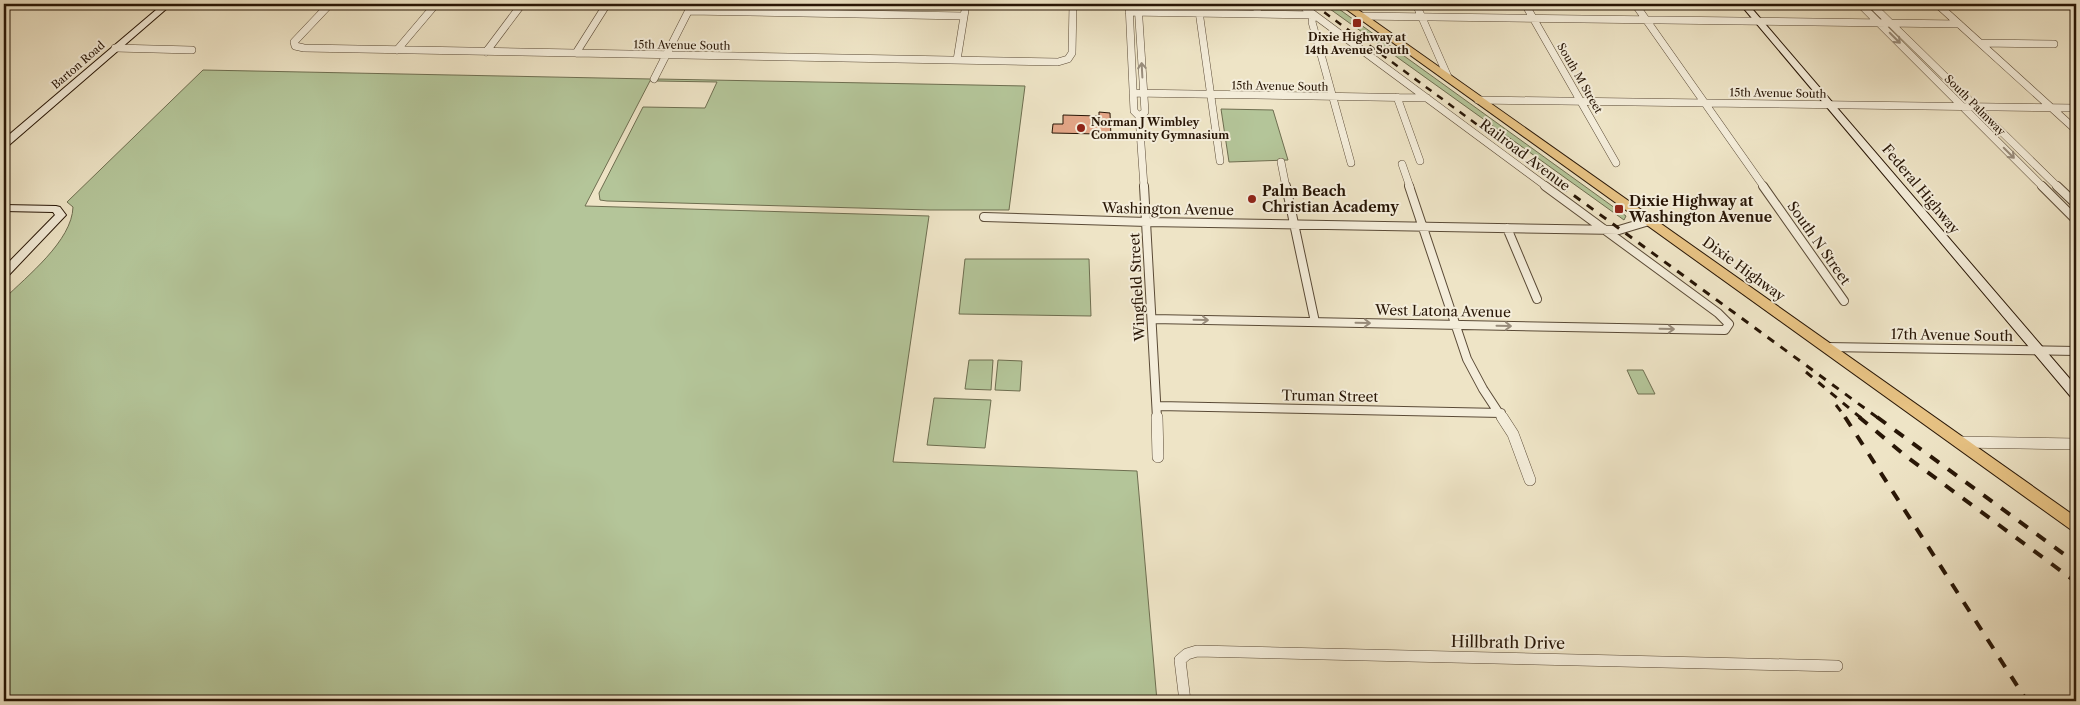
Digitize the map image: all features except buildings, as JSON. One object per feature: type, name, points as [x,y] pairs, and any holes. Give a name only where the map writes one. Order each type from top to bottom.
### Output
[{"type":"main road","name":"Barton Road","points":[[4,144],[168,4]]},
{"type":"main road","name":"Dixie Highway","points":[[1344,4],[2076,525]]},
{"type":"main road","name":"Federal Highway","points":[[1744,4],[2076,394]]},
{"type":"main road","points":[[4,208],[50,209],[61,214],[4,273]]},
{"type":"street","points":[[296,46],[294,42],[330,4]]},
{"type":"street","points":[[397,50],[436,4]]},
{"type":"street","points":[[486,52],[522,4]]},
{"type":"street","points":[[576,53],[607,4]]},
{"type":"street","points":[[654,79],[692,4]]},
{"type":"street","points":[[957,60],[966,4]]},
{"type":"street","points":[[1068,59],[1072,53],[1073,4]]},
{"type":"street","name":"Wingfield Street","points":[[1129,4],[1134,111],[1139,116],[1147,222],[1158,406],[1158,458]]},
{"type":"street","name":"Wingfield Street","points":[[1138,4],[1145,112],[1139,116]]},
{"type":"street","points":[[1198,4],[1220,161]]},
{"type":"street","points":[[1256,4],[1258,14]]},
{"type":"street","points":[[1416,4],[1438,58],[1448,77]]},
{"type":"street","name":"South M Street","points":[[1526,4],[1616,162]]},
{"type":"street","name":"South N Street","points":[[1635,4],[1844,301]]},
{"type":"street","name":"South Palmway","points":[[1860,4],[2076,220]]},
{"type":"street","name":"South Palmway","points":[[1871,4],[2076,204]]},
{"type":"street","points":[[1938,4],[2076,130]]},
{"type":"street","name":"Railroad Avenue","points":[[1305,8],[1718,313],[1729,324]]},
{"type":"street","points":[[689,11],[964,16]]},
{"type":"street","points":[[1129,12],[1313,15],[1312,22],[1351,163]]},
{"type":"street","points":[[1360,16],[1959,24]]},
{"type":"street","points":[[1981,43],[2054,44]]},
{"type":"street","name":"15th Avenue South","points":[[296,46],[304,48],[486,52],[1058,62],[1068,59]]},
{"type":"street","points":[[115,48],[192,50]]},
{"type":"street","name":"15th Avenue South","points":[[1133,93],[1427,98]]},
{"type":"street","points":[[1397,97],[1420,160]]},
{"type":"street","name":"15th Avenue South","points":[[1478,100],[2076,108]]},
{"type":"street","points":[[1282,162],[1315,322]]},
{"type":"street","points":[[1402,164],[1472,371],[1513,434],[1530,480]]},
{"type":"street","points":[[2065,209],[2076,209]]},
{"type":"street","name":"Washington Avenue","points":[[984,217],[1147,222],[1605,230],[1627,229],[1649,221]]},
{"type":"street","points":[[1507,228],[1537,299]]},
{"type":"street","name":"West Latona Avenue","points":[[1152,319],[1725,330],[1729,324]]},
{"type":"street","name":"17th Avenue South","points":[[1826,348],[2076,351]]},
{"type":"street","name":"Truman Street","points":[[1158,406],[1501,413]]},
{"type":"street","points":[[1958,442],[2076,444]]},
{"type":"street","name":"Hillbrath Drive","points":[[1180,660],[1188,654],[1197,651],[1837,666]]},
{"type":"street","points":[[1180,660],[1185,701]]},
{"type":"green space","points":[[1323,4],[1332,4],[1626,216],[1624,220]]},
{"type":"green space","points":[[203,70],[651,79],[585,206],[929,216],[893,462],[1137,471],[1157,701],[4,701],[4,299],[36,269],[57,245],[71,220],[73,207],[67,202]]},
{"type":"green space","points":[[658,79],[1025,86],[1009,210],[930,210],[600,200],[599,193],[643,107],[705,108],[717,82],[657,81]]},
{"type":"green space","points":[[1221,109],[1273,110],[1288,160],[1229,162]]},
{"type":"green space","points":[[965,259],[1089,259],[1091,316],[959,314]]},
{"type":"green space","points":[[969,360],[993,360],[991,390],[965,389]]},
{"type":"green space","points":[[998,360],[1022,361],[1020,391],[995,390]]},
{"type":"green space","points":[[1627,370],[1643,370],[1655,394],[1638,394]]},
{"type":"green space","points":[[934,398],[991,400],[985,448],[927,445]]},
{"type":"railway","points":[[1313,4],[1562,187]]},
{"type":"railway","points":[[1561,186],[1878,418]]},
{"type":"railway","points":[[1806,372],[1861,418]]},
{"type":"railway","points":[[1836,405],[1846,418]]},
{"type":"railway","points":[[1845,417],[2027,701]]},
{"type":"railway","points":[[1859,417],[1907,457],[2076,582]]},
{"type":"railway","points":[[1877,417],[2076,563]]},
{"type":"place","name":"Dixie Highway at 14th Avenue South","points":[[1357,23]]},
{"type":"place","name":"Norman J Wimbley Community Gymnasium","points":[[1081,128]]},
{"type":"place","name":"Palm Beach Christian Academy","points":[[1252,199]]},
{"type":"place","name":"Dixie Highway at Washington Avenue","points":[[1619,209]]}]
